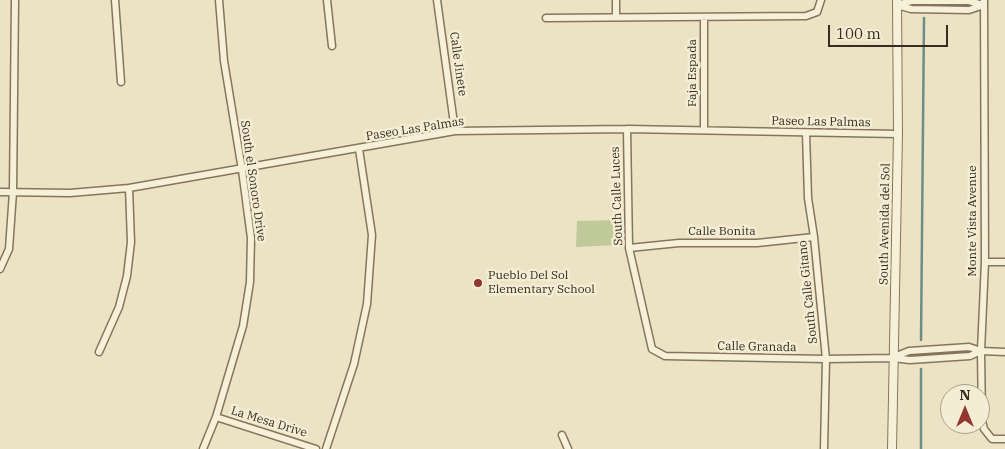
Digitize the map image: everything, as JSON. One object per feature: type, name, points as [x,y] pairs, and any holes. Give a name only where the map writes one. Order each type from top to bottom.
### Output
[{"type":"street","points":[[0,269],[9,249],[13,192],[15,0]]},
{"type":"street","points":[[115,0],[121,82]]},
{"type":"street","name":"South el Sonoro Drive","points":[[203,449],[216,418],[243,326],[250,282],[251,238],[224,61],[219,0]]},
{"type":"street","points":[[327,0],[332,46]]},
{"type":"street","name":"Calle Jinete","points":[[437,0],[455,131]]},
{"type":"street","points":[[616,0],[616,17]]},
{"type":"street","points":[[546,18],[806,16],[817,12],[821,0]]},
{"type":"street","points":[[897,3],[969,1],[984,3]]},
{"type":"street","name":"South Avenida del Sol","points":[[892,449],[898,134],[897,3]]},
{"type":"street","name":"Monte Vista Avenue","points":[[984,3],[985,262],[981,351],[982,421],[984,429],[992,439],[1005,439]]},
{"type":"street","name":"Faja Espada","points":[[704,17],[704,130]]},
{"type":"street","name":"Paseo Las Palmas","points":[[0,192],[70,193],[128,188],[242,170],[455,131],[627,129],[898,134]]},
{"type":"street","name":"South Calle Luces","points":[[627,129],[629,248],[652,349]]},
{"type":"street","name":"South Calle Gitano","points":[[806,133],[808,198],[814,238],[826,359],[824,449]]},
{"type":"street","points":[[326,449],[354,364],[367,304],[372,235],[359,149]]},
{"type":"street","points":[[100,352],[119,308],[127,276],[131,242],[128,188]]},
{"type":"street","name":"Calle Bonita","points":[[629,248],[679,243],[757,243],[814,238]]},
{"type":"street","points":[[985,262],[1005,262]]},
{"type":"street","name":"Calle Granada","points":[[652,349],[665,356],[826,359],[893,358],[910,360],[970,356],[981,351],[1005,352]]},
{"type":"street","name":"La Mesa Drive","points":[[216,418],[316,449]]},
{"type":"street","points":[[562,435],[568,449]]},
{"type":"green space","points":[[618,220],[618,245],[576,247],[577,221]]},
{"type":"waterway","points":[[921,340],[924,18]]},
{"type":"waterway","points":[[921,369],[921,449]]},
{"type":"place","name":"Pueblo Del Sol Elementary School","points":[[478,283]]}]
